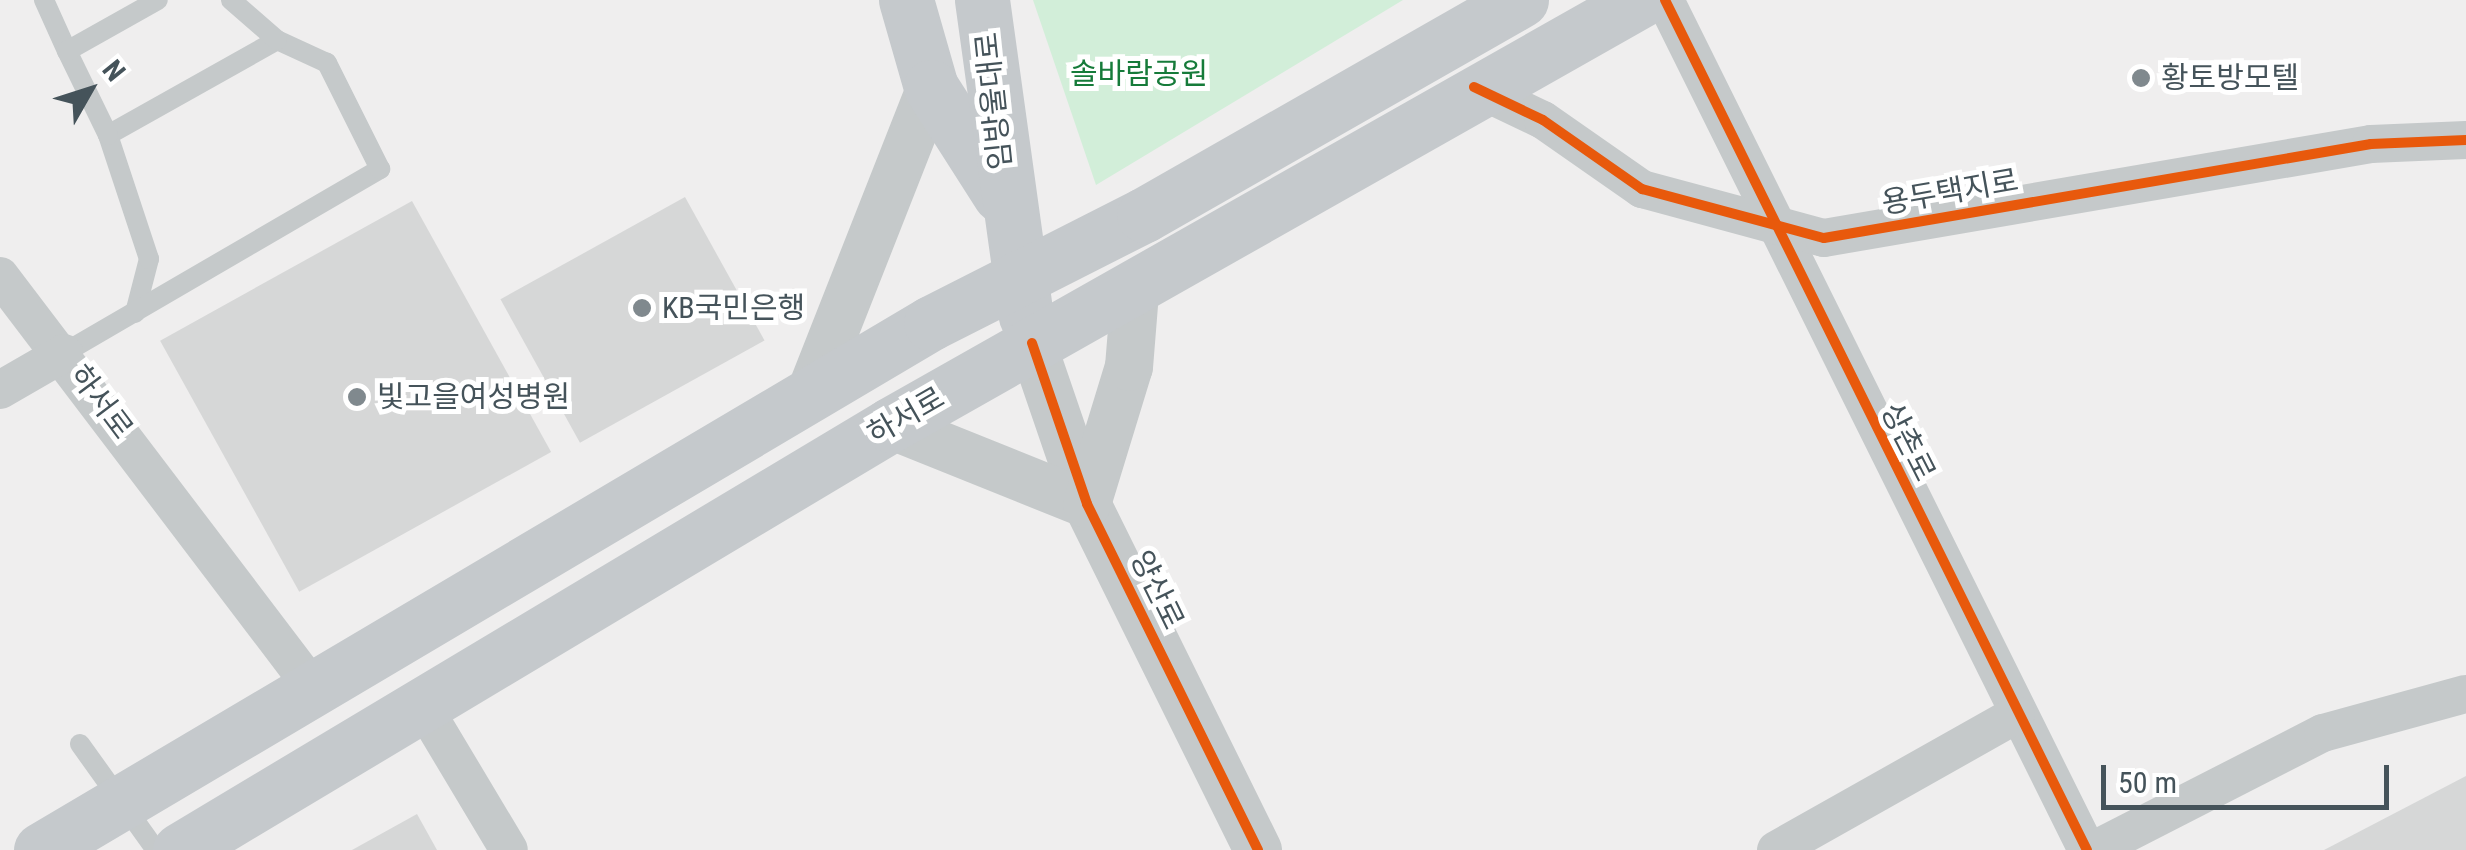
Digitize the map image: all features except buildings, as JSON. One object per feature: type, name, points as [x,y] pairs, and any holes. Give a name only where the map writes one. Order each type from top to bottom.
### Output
[{"type":"main road","name":"임방울대로","points":[[906,0],[931,87],[1004,202]]},
{"type":"main road","name":"임방울대로","points":[[982,0],[1004,202],[1032,344]]},
{"type":"main road","points":[[41,850],[316,692],[808,399],[1521,0]]},
{"type":"main road","name":"하서로","points":[[180,850],[424,708],[890,424],[1032,344],[1134,293],[1474,87],[1641,0]]},
{"type":"street","name":"상촌로","points":[[1665,0],[1774,230],[2016,715],[2090,850]]},
{"type":"street","points":[[808,399],[931,87]]},
{"type":"street","name":"용두택지로","points":[[1474,87],[1544,120],[1642,189],[1774,230],[1824,238],[2371,144],[2466,140]]},
{"type":"street","name":"하서로","points":[[0,276],[64,353],[316,692]]},
{"type":"street","points":[[890,424],[1087,504],[1129,367],[1134,293]]},
{"type":"street","name":"양산로","points":[[1032,344],[1087,504],[1258,850]]},
{"type":"street","points":[[0,390],[64,353]]},
{"type":"street","points":[[2090,850],[2324,733],[2466,694]]},
{"type":"street","points":[[424,708],[509,850]]},
{"type":"street","points":[[1776,850],[2016,715]]},
{"type":"lane","points":[[44,0],[108,135],[149,259],[134,313]]},
{"type":"lane","points":[[66,51],[158,0]]},
{"type":"lane","name":"하서로","points":[[64,353],[380,169],[327,63],[278,40],[231,0]]},
{"type":"lane","points":[[108,135],[278,40]]},
{"type":"lane","points":[[80,744],[156,850]]},
{"type":"green space","name":"솔바람공원","points":[[1033,0],[1403,0],[1096,185]]},
{"type":"cycle path","points":[[1665,0],[2087,850]]},
{"type":"cycle path","points":[[1474,87],[1543,120],[1642,189],[1824,238],[2371,144],[2466,140]]},
{"type":"cycle path","points":[[1032,343],[1087,504],[1258,850]]},
{"type":"place","name":"황토방모텔","points":[[2141,78]]},
{"type":"place","name":"KB국민은행","points":[[642,308]]},
{"type":"place","name":"빛고을여성병원","points":[[357,397]]}]
